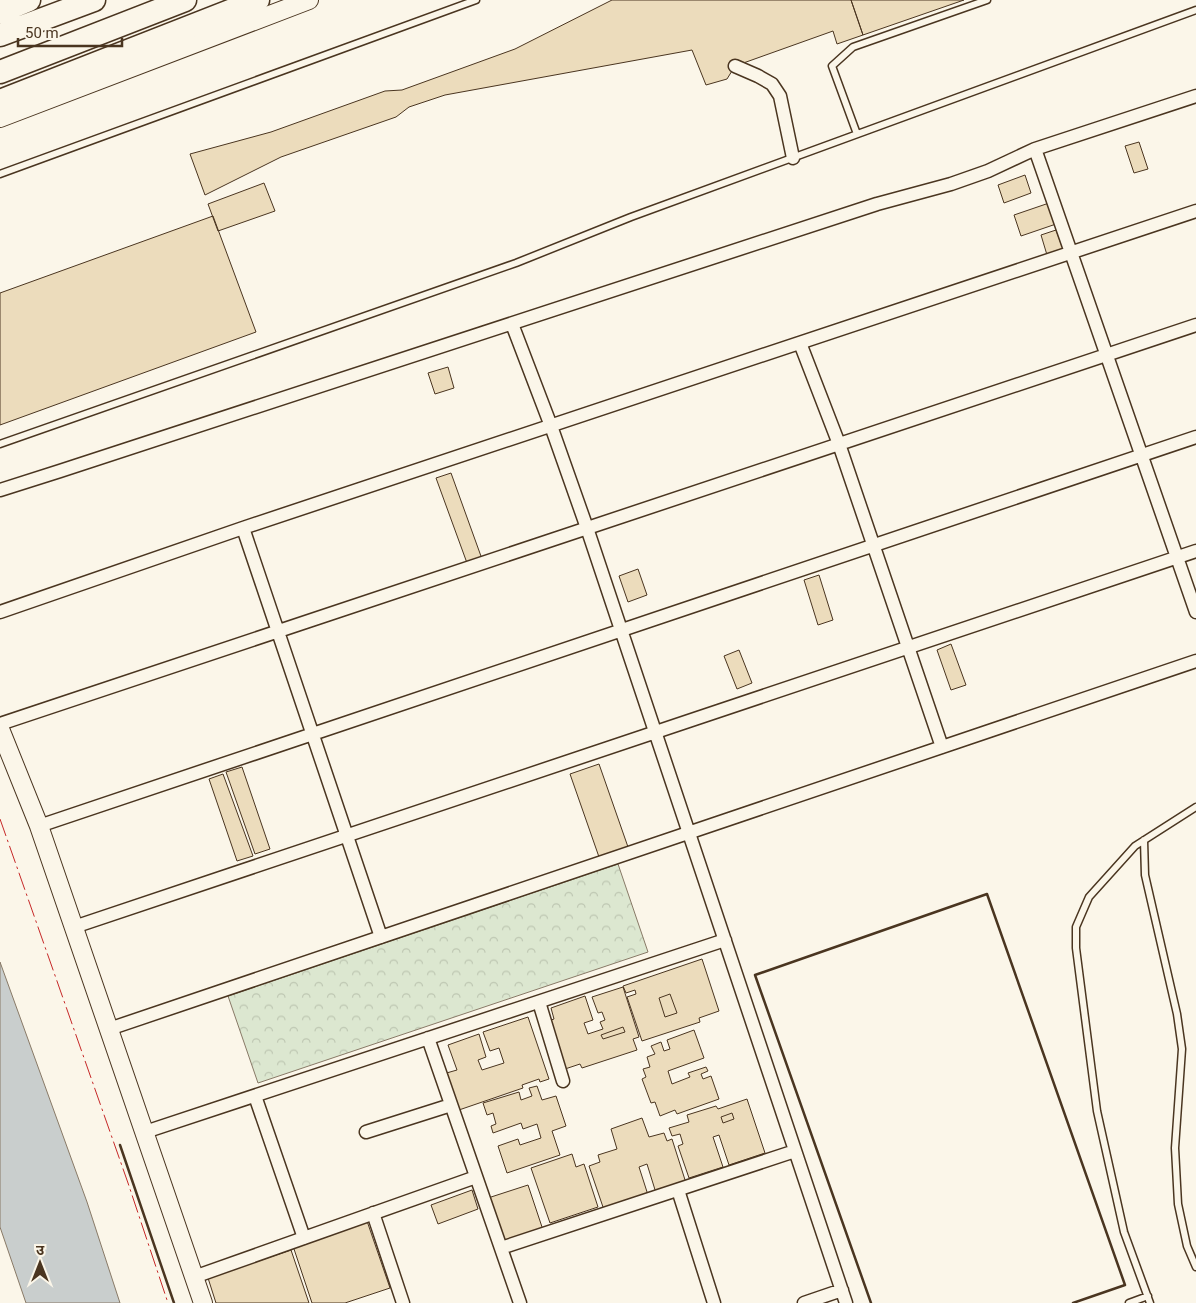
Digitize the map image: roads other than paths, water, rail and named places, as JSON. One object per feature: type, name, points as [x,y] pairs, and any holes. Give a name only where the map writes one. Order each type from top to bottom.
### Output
[{"type":"highway","points":[[0,12],[29,0]]},
{"type":"highway","points":[[0,35],[94,0]]},
{"type":"highway","points":[[0,72],[185,0]]},
{"type":"highway","points":[[0,101],[258,0]]},
{"type":"street","points":[[0,118],[309,0]]},
{"type":"street","points":[[734,66],[772,84],[780,96],[793,158]]},
{"type":"street","points":[[0,490],[877,204],[951,184],[988,171],[1035,149],[1196,96]]},
{"type":"street","points":[[1035,149],[1196,612]]},
{"type":"street","points":[[0,612],[243,528],[1196,211]]},
{"type":"street","points":[[512,324],[587,528],[846,1303]]},
{"type":"street","points":[[0,724],[1196,325]]},
{"type":"street","points":[[800,343],[839,444],[942,747]]},
{"type":"street","points":[[40,826],[1196,437]]},
{"type":"street","points":[[243,528],[381,937]]},
{"type":"street","points":[[74,927],[1196,551]]},
{"type":"street","points":[[109,1029],[1196,660]]},
{"type":"street","points":[[0,729],[40,826],[204,1303]]},
{"type":"street","points":[[145,1132],[725,940]]},
{"type":"street","points":[[539,1002],[563,1081]]},
{"type":"street","points":[[428,1038],[520,1303]]},
{"type":"street","points":[[255,1096],[304,1238]]},
{"type":"street","points":[[366,1132],[451,1105]]},
{"type":"street","points":[[501,1248],[795,1151]]},
{"type":"street","points":[[194,1277],[476,1177]]},
{"type":"street","points":[[678,1190],[714,1303]]},
{"type":"street","points":[[373,1213],[403,1303]]},
{"type":"street","points":[[804,1303],[842,1290]]},
{"type":"lane","points":[[0,174],[476,0]]},
{"type":"lane","points":[[857,134],[832,66],[854,47],[987,0]]},
{"type":"lane","points":[[0,444],[507,266],[631,217],[1196,10]]},
{"type":"lane","points":[[1129,1303],[1149,1300],[1124,1232],[1098,1111],[1076,948],[1076,926],[1089,897],[1135,846],[1196,807]]},
{"type":"lane","points":[[1144,840],[1145,875],[1177,1014],[1182,1048],[1175,1148],[1178,1204],[1187,1246],[1196,1267]]}]
